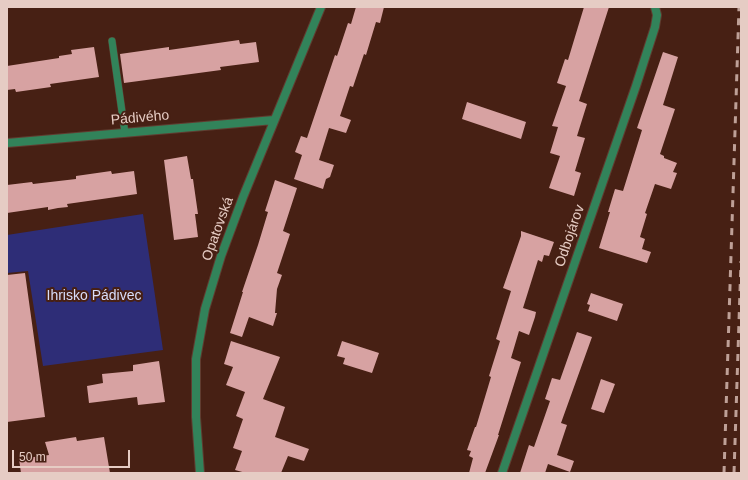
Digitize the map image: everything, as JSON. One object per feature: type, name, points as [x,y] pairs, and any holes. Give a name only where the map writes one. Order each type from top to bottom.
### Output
[{"type":"street","name":"Opatovská","points":[[200,473],[196,417],[196,359],[205,309],[221,256],[243,197],[321,7]]},
{"type":"street","name":"Odbojárov","points":[[502,473],[639,78],[655,27],[657,15],[655,7]]},
{"type":"street","name":"Pádivého","points":[[7,143],[274,120]]},
{"type":"lane","points":[[112,41],[125,133]]},
{"type":"green space","name":"Ihrisko Pádivec","points":[[143,214],[163,350],[43,366],[28,271],[7,273],[7,235]]},
{"type":"building","points":[[356,7],[384,7],[380,23],[376,22],[366,55],[364,54],[353,87],[350,86],[340,116],[351,120],[346,133],[329,128],[319,160],[334,165],[330,177],[326,179],[323,189],[294,179],[302,155],[295,152],[301,136],[307,138],[335,55],[337,56],[348,23],[351,24]]},
{"type":"building","points":[[584,7],[609,7],[579,101],[587,104],[577,136],[585,138],[575,171],[581,173],[574,196],[549,188],[560,156],[550,153],[558,127],[552,126],[566,86],[557,83],[565,59],[568,60]]},
{"type":"building","points":[[239,40],[240,44],[256,42],[259,62],[220,67],[221,70],[124,83],[120,54],[169,47],[169,50]]},
{"type":"building","points":[[94,47],[99,77],[50,84],[51,87],[16,92],[15,89],[7,90],[7,66],[59,58],[59,56],[72,54],[71,50]]},
{"type":"building","points":[[663,52],[678,57],[663,105],[675,109],[660,154],[664,156],[664,158],[677,163],[673,172],[677,173],[671,189],[655,184],[645,213],[647,214],[640,237],[645,239],[642,249],[651,252],[647,263],[599,248],[615,189],[623,191],[642,130],[637,128]]},
{"type":"building","points":[[467,102],[526,122],[521,139],[462,119]]},
{"type":"building","points":[[187,156],[191,179],[193,179],[198,214],[195,214],[198,237],[174,240],[164,160]]},
{"type":"building","points":[[111,171],[112,174],[134,171],[137,194],[67,204],[68,207],[48,210],[48,207],[7,213],[7,185],[32,182],[33,184],[76,179],[76,176]]},
{"type":"building","points":[[275,180],[297,188],[283,231],[290,234],[277,273],[282,275],[277,289],[275,313],[277,313],[273,326],[249,317],[242,337],[230,333],[268,212],[265,211]]},
{"type":"building","points":[[521,231],[554,242],[549,256],[544,255],[542,262],[538,260],[523,308],[536,312],[529,335],[519,331],[511,358],[521,362],[499,435],[485,473],[469,473],[473,458],[469,456],[471,451],[467,450],[476,427],[500,341],[496,339],[511,291],[503,288],[521,236]]},
{"type":"building","points":[[25,273],[45,417],[7,422],[7,275]]},
{"type":"building","points":[[591,293],[623,304],[617,321],[588,311],[590,305],[587,304]]},
{"type":"building","points":[[577,332],[592,337],[561,423],[567,425],[557,455],[574,461],[570,472],[548,464],[545,473],[520,473],[529,445],[534,447],[550,401],[545,399],[552,378],[560,380]]},
{"type":"building","points":[[231,341],[280,357],[263,399],[285,407],[275,437],[309,449],[304,461],[288,456],[281,473],[246,473],[235,470],[242,451],[233,448],[243,419],[236,416],[245,392],[226,385],[233,367],[224,364]]},
{"type":"building","points":[[342,341],[379,353],[372,373],[343,364],[345,358],[337,356]]},
{"type":"building","points":[[159,361],[165,402],[138,405],[137,397],[89,403],[87,386],[103,383],[102,374],[133,371],[133,365]]},
{"type":"building","points":[[601,379],[615,384],[604,413],[591,409]]},
{"type":"building","points":[[76,437],[77,441],[104,437],[110,473],[21,473],[19,459],[49,455],[45,442]]},
{"type":"railway","points":[[724,473],[739,7]]},
{"type":"railway","points":[[734,473],[741,261]]}]
